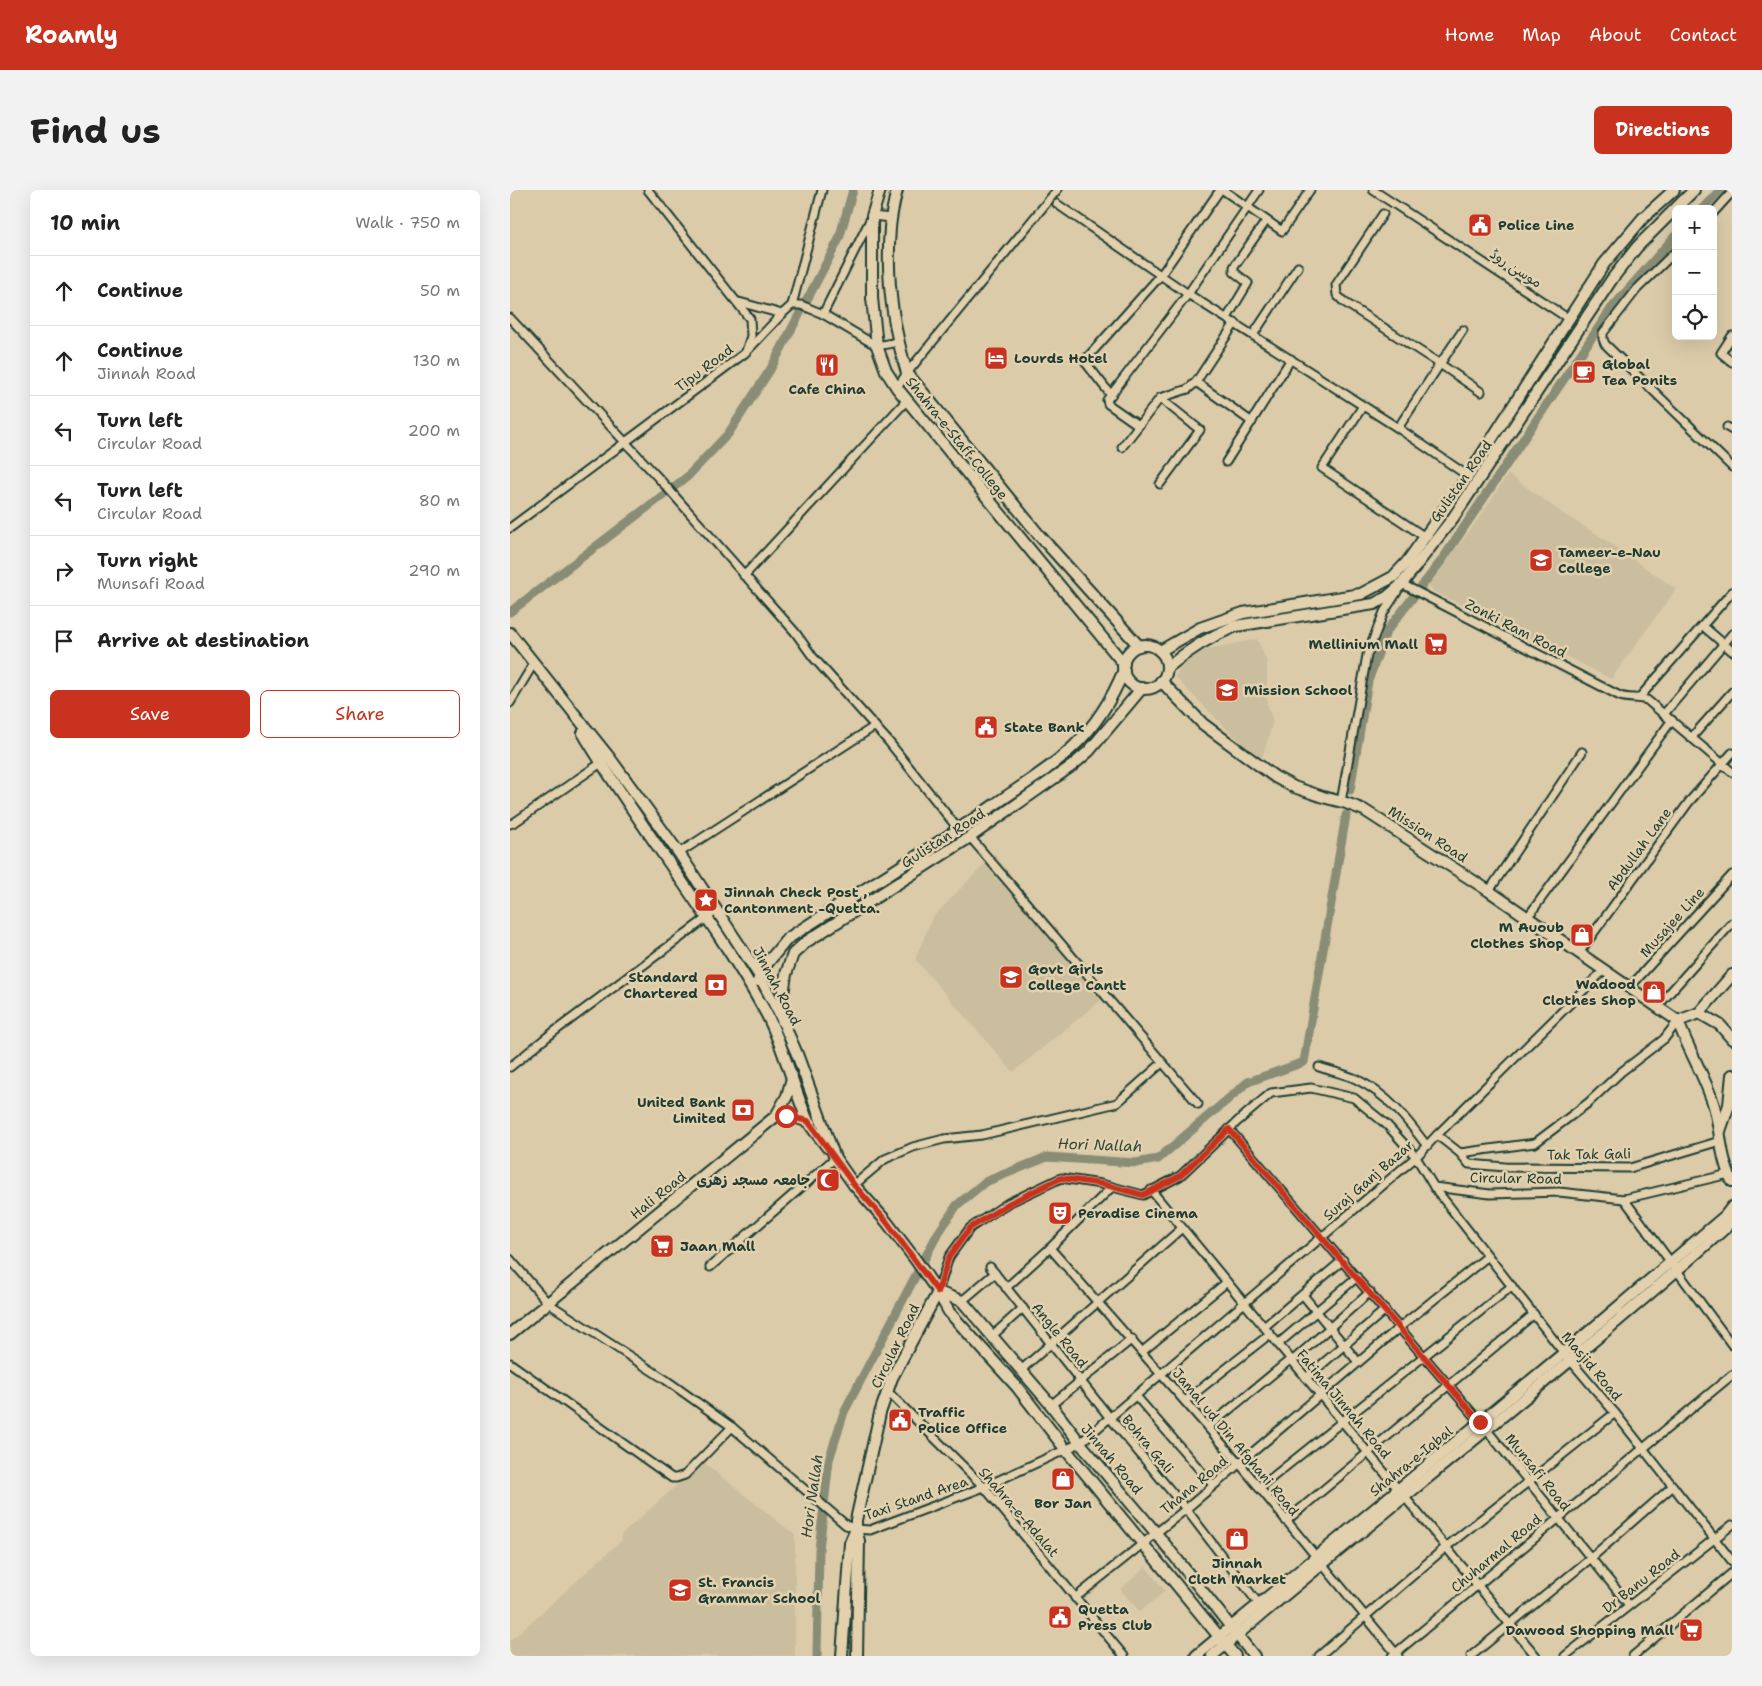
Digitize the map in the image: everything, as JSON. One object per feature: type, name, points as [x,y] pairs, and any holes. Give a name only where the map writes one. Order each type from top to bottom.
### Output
[{"type":"main road","name":"Shahra-e-Staff College","points":[[880,190],[872,216],[872,298],[877,346],[886,371],[897,388],[1124,667]]},
{"type":"main road","name":"Shahra-e-Staff College","points":[[897,190],[890,228],[890,274],[898,342],[907,373],[1039,535],[1138,646]]},
{"type":"main road","name":"Gulistan Road","points":[[1160,651],[1200,628],[1243,613],[1361,594],[1393,576],[1407,562],[1468,476],[1604,264],[1643,218],[1674,190]]},
{"type":"main road","name":"Gulistan Road","points":[[1167,668],[1183,654],[1219,633],[1236,626],[1374,604],[1388,597],[1401,585],[1452,518],[1518,423],[1612,279],[1637,247],[1694,190]]},
{"type":"main road","points":[[1507,416],[1518,423]]},
{"type":"main road","name":"Jinnah Road","points":[[511,634],[609,756],[679,853],[759,976],[780,1015],[835,1158]]},
{"type":"main road","points":[[1150,645],[1160,651],[1166,660],[1167,668],[1165,675],[1161,681],[1149,688],[1142,688],[1130,682],[1124,667],[1128,652],[1138,646],[1150,645]]},
{"type":"main road","name":"Gulistan Road","points":[[753,994],[759,976],[787,939],[959,830],[1048,768],[1074,746],[1098,719],[1116,689],[1124,667]]},
{"type":"main road","name":"Mission Road","points":[[1161,681],[1203,724],[1275,777],[1294,787],[1364,810],[1489,891],[1678,1020]]},
{"type":"main road","name":"Gulistan Road","points":[[780,1015],[786,974],[793,954],[806,942],[970,837],[1073,765],[1089,751],[1142,688]]},
{"type":"main road","name":"Jinnah Road","points":[[567,705],[601,763],[707,918],[766,1013],[783,1050],[808,1121],[854,1185],[886,1221],[915,1259],[938,1292],[949,1312],[1017,1387],[1142,1544],[1235,1656]]},
{"type":"main road","points":[[1730,1178],[1722,1154],[1714,1106],[1678,1020],[1699,1013],[1732,975]]},
{"type":"main road","points":[[1699,1013],[1720,1025],[1732,1038]]},
{"type":"main road","name":"Hali Road","points":[[510,1334],[776,1116],[787,1096],[799,1061]]},
{"type":"main road","points":[[1720,1136],[1729,1105],[1732,1075]]},
{"type":"main road","points":[[776,1116],[786,1116],[808,1121],[825,1131]]},
{"type":"main road","points":[[1720,1136],[1732,1125]]},
{"type":"main road","name":"Shahra-e-Iqbal","points":[[1674,1266],[1732,1207]]},
{"type":"main road","name":"Shahra-e-Iqbal","points":[[1196,1656],[1222,1641],[1567,1357],[1674,1266],[1732,1222]]},
{"type":"main road","name":"Jinnah Road","points":[[938,1292],[962,1301],[1051,1405],[1254,1656]]},
{"type":"main road","name":"Circular Road","points":[[857,1656],[859,1541],[856,1520],[880,1413],[887,1391],[892,1378],[938,1292]]},
{"type":"main road","name":"Circular Road","points":[[842,1656],[850,1543],[856,1529]]},
{"type":"main road","name":"Shahra-e-Iqbal","points":[[1212,1656],[1222,1641]]},
{"type":"street","points":[[648,190],[739,302],[750,319],[751,336],[745,353]]},
{"type":"street","points":[[822,190],[792,305],[801,305],[823,314],[877,346],[898,342]]},
{"type":"street","points":[[897,388],[907,373],[1057,190]]},
{"type":"street","points":[[1138,425],[1108,404],[1107,400],[1188,294],[1258,190]]},
{"type":"street","points":[[1111,396],[1086,362],[1086,359],[1161,275],[1227,191],[1266,221],[1283,230],[1310,190]]},
{"type":"street","name":"موسیٰ روڈ","points":[[1374,190],[1569,318]]},
{"type":"street","points":[[1717,209],[1732,192]]},
{"type":"street","points":[[1057,204],[1188,294],[1398,428],[1468,476]]},
{"type":"street","points":[[1383,214],[1336,285],[1336,296],[1481,392]]},
{"type":"street","points":[[823,314],[872,216],[891,218]]},
{"type":"street","points":[[1227,318],[1248,283],[1234,272],[1234,267],[1266,221]]},
{"type":"street","points":[[1672,255],[1637,289],[1603,333],[1603,339],[1605,344],[1732,468]]},
{"type":"street","points":[[1253,335],[1298,267]]},
{"type":"street","points":[[739,302],[782,314]]},
{"type":"street","name":"Tipu Road","points":[[510,528],[745,353],[792,305]]},
{"type":"street","points":[[510,318],[664,484],[795,632],[813,657],[875,726],[959,830]]},
{"type":"street","points":[[1122,446],[1160,398],[1188,389],[1196,382],[1235,323]]},
{"type":"street","points":[[1398,428],[1463,330]]},
{"type":"street","points":[[1732,336],[1721,353],[1732,362]]},
{"type":"street","points":[[1226,462],[1291,359]]},
{"type":"street","points":[[1196,382],[1252,422]]},
{"type":"street","points":[[1160,398],[1200,430],[1160,484]]},
{"type":"street","points":[[744,576],[907,400]]},
{"type":"street","points":[[1363,406],[1322,468],[1425,537]]},
{"type":"street","name":"Zonki Ram Road","points":[[1393,576],[1401,585],[1620,696],[1630,699],[1639,698]]},
{"type":"street","points":[[1341,802],[1367,655],[1384,612],[1401,585]]},
{"type":"street","points":[[1732,592],[1639,698],[1647,700],[1732,772]]},
{"type":"street","points":[[1703,626],[1732,651]]},
{"type":"street","points":[[1664,714],[1732,634]]},
{"type":"street","points":[[510,703],[534,663]]},
{"type":"street","points":[[1692,737],[1732,692]]},
{"type":"street","points":[[1527,918],[1672,720]]},
{"type":"street","points":[[679,853],[875,726]]},
{"type":"street","points":[[1489,891],[1582,752]]},
{"type":"street","name":"Abdullah Lane","points":[[1579,953],[1689,802],[1732,753]]},
{"type":"street","points":[[510,824],[601,763]]},
{"type":"street","points":[[970,837],[1198,1104]]},
{"type":"street","name":"Musajee Line","points":[[1630,987],[1732,874]]},
{"type":"street","points":[[510,1067],[547,1037],[716,911]]},
{"type":"street","points":[[1658,1006],[1732,923]]},
{"type":"street","name":"Suraj Ganj Bazar","points":[[1066,1450],[1080,1443],[1110,1418],[1416,1157],[1604,970]]},
{"type":"street","points":[[1460,1153],[1535,1143],[1664,1039],[1678,1020]]},
{"type":"street","points":[[854,1185],[885,1159],[913,1146],[944,1139],[982,1135],[1117,1103],[1162,1063]]},
{"type":"street","points":[[1319,1067],[1357,1080],[1386,1098],[1403,1114],[1427,1146]]},
{"type":"street","name":"Circular Road","points":[[938,1292],[949,1257],[970,1228],[1008,1204],[1061,1178],[1102,1184],[1143,1195],[1180,1176],[1229,1129],[1271,1094],[1311,1088],[1354,1098],[1387,1125],[1416,1157],[1434,1187],[1490,1194],[1559,1192],[1624,1198],[1730,1178]]},
{"type":"street","name":"Munsafi Road","points":[[1229,1129],[1483,1425],[1629,1605]]},
{"type":"street","name":"Tak Tak Gali","points":[[1437,1134],[1460,1153],[1469,1164],[1506,1167],[1630,1168],[1720,1136]]},
{"type":"street","points":[[710,1267],[835,1158]]},
{"type":"street","points":[[1006,1288],[1112,1187]]},
{"type":"street","name":"Masjid Road","points":[[1434,1187],[1567,1357],[1615,1413],[1732,1561]]},
{"type":"street","name":"Fatima Jinnah Road","points":[[1151,1190],[1536,1656]]},
{"type":"street","points":[[1624,1198],[1732,1345]]},
{"type":"street","points":[[1021,1370],[1182,1228]]},
{"type":"street","name":"Jamal ud Din Afghani Road","points":[[1050,1248],[1162,1373],[1239,1463],[1318,1561],[1366,1616],[1395,1655]]},
{"type":"street","name":"Thana Road","points":[[1076,1598],[1186,1509],[1358,1362],[1488,1256]]},
{"type":"street","points":[[510,1259],[548,1304],[666,1380],[732,1426],[846,1525],[856,1529]]},
{"type":"street","points":[[1264,1327],[1343,1260]]},
{"type":"street","name":"Angle Road","points":[[962,1301],[993,1270],[1110,1418]]},
{"type":"street","points":[[1278,1344],[1357,1276]]},
{"type":"street","points":[[1143,1352],[1227,1282]]},
{"type":"street","points":[[1259,1488],[1512,1286]]},
{"type":"street","points":[[1208,1427],[1291,1360],[1370,1292]]},
{"type":"street","points":[[1303,1295],[1358,1362]]},
{"type":"street","points":[[992,1336],[1023,1308]]},
{"type":"street","points":[[1306,1378],[1385,1310]]},
{"type":"street","points":[[1286,1521],[1534,1314]]},
{"type":"street","points":[[1185,1401],[1270,1334]]},
{"type":"street","points":[[1051,1405],[1132,1339]]},
{"type":"street","points":[[510,1363],[672,1478],[685,1475],[732,1426]]},
{"type":"street","name":"Chuharmal Road","points":[[1395,1655],[1732,1375]]},
{"type":"street","name":"Shahra-e-Adalat","points":[[887,1391],[984,1487],[1124,1656]]},
{"type":"street","points":[[1136,1396],[1213,1485]]},
{"type":"street","points":[[1319,1656],[1446,1547],[1615,1413]]},
{"type":"street","name":"Bohra Gali","points":[[1110,1418],[1186,1509],[1262,1608]]},
{"type":"street","name":"Taxi Stand Area","points":[[856,1529],[870,1530],[984,1487],[1066,1450]]},
{"type":"street","points":[[1471,1656],[1591,1558],[1673,1486]]},
{"type":"street","name":"Dr Banu Road","points":[[1565,1656],[1732,1525]]},
{"type":"street","points":[[1633,1656],[1732,1573]]},
{"type":"shaded area","name":"Tameer-e-Nau College","points":[[1508,474],[1565,515],[1595,533],[1676,589],[1611,679],[1481,613],[1434,592],[1428,586],[1482,514]]},
{"type":"shaded area","name":"Mission School","points":[[1257,639],[1267,662],[1267,703],[1273,722],[1262,758],[1243,745],[1175,677],[1182,665],[1199,651]]},
{"type":"shaded area","name":"Govt Girls College Cantt","points":[[994,854],[1106,996],[1013,1072],[915,959],[932,918]]},
{"type":"shaded area","name":"St. Francis Grammar School","points":[[703,1462],[795,1535],[795,1656],[510,1656],[510,1641],[622,1540],[621,1535]]},
{"type":"shaded area","points":[[1146,1567],[1165,1591],[1140,1612],[1120,1589]]},
{"type":"waterway","points":[[510,612],[687,477],[728,434],[770,370],[839,239],[853,190]]},
{"type":"waterway","points":[[1706,205],[1720,190]]},
{"type":"waterway","points":[[1350,790],[1368,681],[1386,632],[1442,560],[1611,309],[1672,240]]},
{"type":"waterway","name":"Hori Nallah","points":[[817,1656],[819,1550],[829,1460],[844,1412],[937,1235],[957,1205],[985,1182],[1047,1157],[1136,1163],[1158,1159],[1248,1082],[1304,1062],[1346,815]]},
{"type":"place","name":"Police Line","points":[[1480,225]]},
{"type":"place","name":"Lourds Hotel","points":[[996,358]]},
{"type":"place","name":"Cafe China","points":[[827,365]]},
{"type":"place","name":"Global Tea Ponits","points":[[1584,372]]},
{"type":"place","name":"Tameer-e-Nau College","points":[[1541,560]]},
{"type":"place","name":"Mellinium Mall","points":[[1436,644]]},
{"type":"place","name":"Mission School","points":[[1227,690]]},
{"type":"place","name":"State Bank","points":[[986,727]]},
{"type":"place","name":"Jinnah Check Post , Cantonment -Quetta.","points":[[706,900]]},
{"type":"place","name":"M Auoub Clothes Shop","points":[[1582,935]]},
{"type":"place","name":"Govt Girls College Cantt","points":[[1011,977]]},
{"type":"place","name":"Standard Chartered","points":[[716,985]]},
{"type":"place","name":"Wadood Clothes Shop","points":[[1654,992]]},
{"type":"place","name":"United Bank Limited","points":[[743,1110]]},
{"type":"place","name":"جامعہ مسجد زھری","points":[[828,1180]]},
{"type":"place","name":"Peradise Cinema","points":[[1060,1213]]},
{"type":"place","name":"Jaan Mall","points":[[662,1246]]},
{"type":"place","name":"Traffic Police Office","points":[[900,1420]]},
{"type":"place","name":"Bor Jan","points":[[1063,1479]]},
{"type":"place","name":"Jinnah Cloth Market","points":[[1237,1539]]},
{"type":"place","name":"St. Francis Grammar School","points":[[680,1590]]},
{"type":"place","name":"Quetta Press Club","points":[[1060,1617]]},
{"type":"place","name":"Dawood Shopping Mall","points":[[1691,1630]]},
{"type":"route","points":[[786,1116],[808,1121],[854,1185],[886,1221],[938,1292],[949,1257],[970,1228],[1008,1204],[1061,1178],[1102,1184],[1143,1195],[1180,1176],[1229,1129],[1357,1276],[1480,1422]]}]
